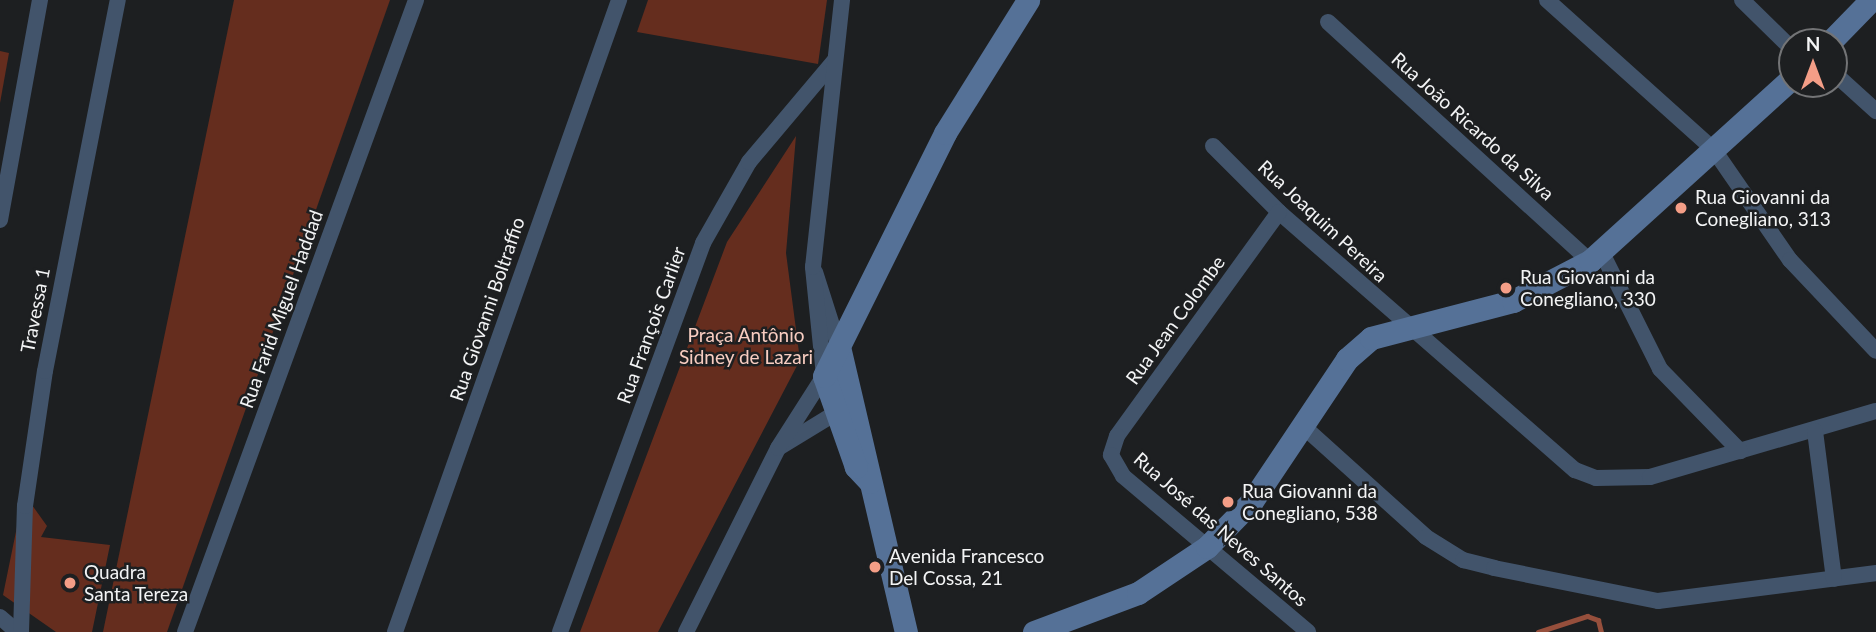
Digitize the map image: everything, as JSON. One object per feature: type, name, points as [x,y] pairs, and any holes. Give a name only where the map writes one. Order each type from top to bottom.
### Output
[{"type":"street","points":[[0,220],[40,0]]},
{"type":"street","name":"Travessa 1","points":[[19,632],[25,506],[45,371],[118,0]]},
{"type":"street","name":"Rua Farid Miguel Haddad","points":[[185,632],[416,0]]},
{"type":"street","name":"Rua Giovanni Boltraffio","points":[[395,632],[619,0]]},
{"type":"street","points":[[842,0],[813,267],[824,376],[835,418],[856,467],[870,482]]},
{"type":"street","points":[[686,632],[778,449],[840,351],[945,133],[1028,0]]},
{"type":"street","points":[[1547,0],[1714,150],[1790,260],[1876,351]]},
{"type":"street","points":[[1742,0],[1778,35]]},
{"type":"street","points":[[1844,28],[1871,0]]},
{"type":"street","name":"Rua João Ricardo da Silva","points":[[1328,22],[1596,257]]},
{"type":"street","name":"Rua François Carlier","points":[[560,632],[703,243],[749,162],[834,61]]},
{"type":"street","points":[[1848,85],[1876,111]]},
{"type":"street","points":[[1034,632],[1138,593],[1207,547],[1252,501],[1347,359],[1371,338],[1405,325],[1458,319],[1513,301],[1596,257],[1778,91]]},
{"type":"street","name":"Rua Joaquim Pereira","points":[[1213,146],[1279,212],[1405,325],[1575,470],[1596,478],[1650,477],[1876,411]]},
{"type":"street","name":"Rua Jean Colombe","points":[[1111,455],[1117,436],[1279,212]]},
{"type":"street","points":[[1596,257],[1660,369],[1740,451]]},
{"type":"street","points":[[813,267],[832,310],[906,632]]},
{"type":"street","points":[[778,449],[835,418],[851,398]]},
{"type":"street","points":[[1304,427],[1426,537],[1463,559],[1658,601],[1876,573]]},
{"type":"street","points":[[1815,430],[1834,579]]},
{"type":"street","name":"Rua José das Neves Santos","points":[[1111,455],[1124,476],[1308,632]]},
{"type":"street","points":[[0,617],[19,632]]},
{"type":"green space","points":[[234,0],[390,0],[167,632],[103,632]]},
{"type":"green space","points":[[648,0],[827,0],[818,64],[637,32]]},
{"type":"green space","points":[[0,51],[9,53],[0,103]]},
{"type":"green space","name":"Praça Antônio Sidney de Lazari","points":[[796,136],[786,253],[800,360],[658,632],[580,632],[727,242]]},
{"type":"green space","name":"Quadra Santa Tereza","points":[[32,505],[47,526],[41,537],[110,545],[92,632],[56,632],[3,595],[20,512]]},
{"type":"waterway","points":[[1538,632],[1587,616],[1598,620],[1601,632]]},
{"type":"place","name":"Rua Giovanni da Conegliano, 313","points":[[1681,208]]},
{"type":"place","name":"Rua Giovanni da Conegliano, 330","points":[[1506,288]]},
{"type":"place","name":"Rua Giovanni da Conegliano, 538","points":[[1228,502]]},
{"type":"place","name":"Avenida Francesco Del Cossa, 21","points":[[875,567]]},
{"type":"place","name":"Quadra Santa Tereza","points":[[70,583]]}]
